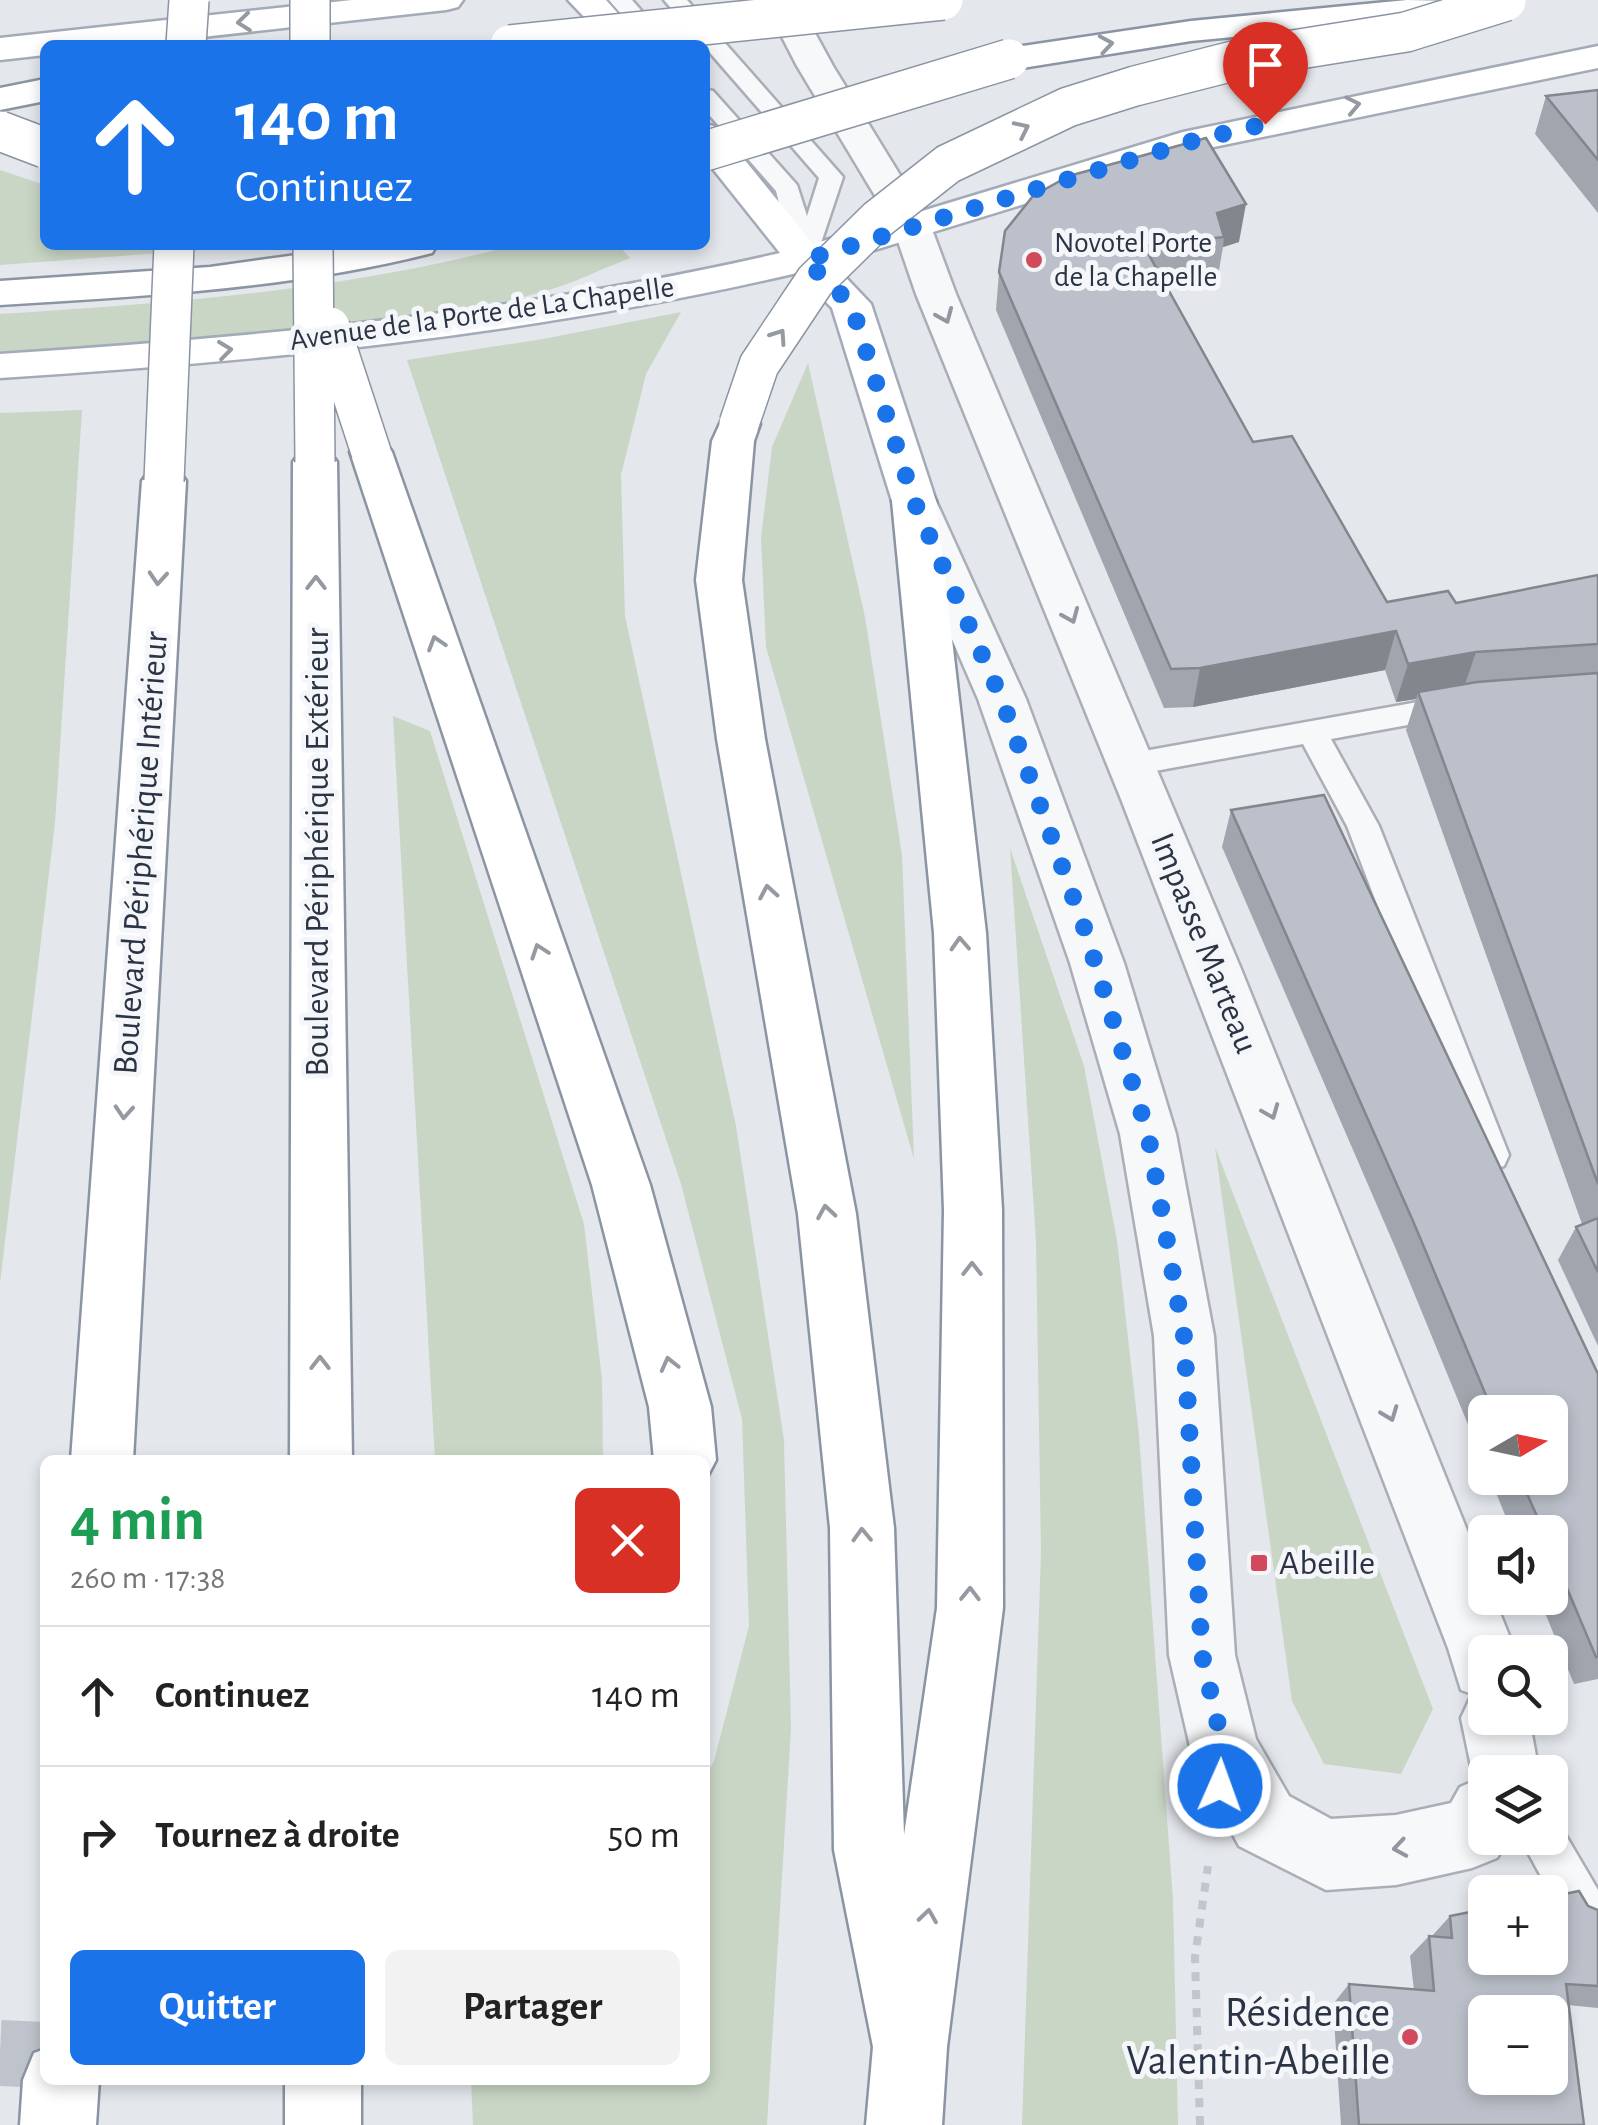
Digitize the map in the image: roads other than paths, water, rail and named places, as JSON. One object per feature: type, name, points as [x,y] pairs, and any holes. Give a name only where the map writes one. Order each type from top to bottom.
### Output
[{"type":"main road","points":[[186,40],[188,0]]},
{"type":"main road","points":[[310,0],[310,40]]},
{"type":"main road","points":[[82,40],[446,0]]},
{"type":"main road","points":[[585,0],[625,40]]},
{"type":"main road","points":[[558,40],[943,0]]},
{"type":"main road","points":[[710,117],[889,79],[1190,31],[1514,0]]},
{"type":"main road","points":[[910,2047],[869,1850],[862,1528],[827,1214],[741,739],[718,580],[733,441],[759,365],[816,281],[878,219],[948,164],[1068,107],[1135,86],[1249,57],[1406,32],[1506,1]]},
{"type":"main road","points":[[0,49],[40,45]]},
{"type":"main road","name":"Avenue de la Porte de La Chapelle","points":[[0,366],[202,353],[484,318],[653,292],[805,260],[1196,140],[1598,57]]},
{"type":"main road","points":[[710,149],[1010,59]]},
{"type":"main road","points":[[0,99],[40,91]]},
{"type":"main road","points":[[0,134],[40,125]]},
{"type":"main road","points":[[0,134],[40,146]]},
{"type":"main road","points":[[710,141],[805,260],[851,304],[914,501],[960,933],[973,1210],[970,1608],[910,2047],[904,2125]]},
{"type":"main road","name":"Boulevard Périphérique Intérieur","points":[[102,1455],[164,481],[174,250]]},
{"type":"main road","points":[[0,293],[220,279],[330,264],[395,250]]},
{"type":"main road","points":[[314,261],[371,452],[621,1185],[680,1408],[685,1455]]},
{"type":"main road","name":"Boulevard Périphérique Extérieur","points":[[314,261],[321,1455]]},
{"type":"main road","points":[[58,2125],[61,2085]]},
{"type":"main road","points":[[323,2085],[324,2125]]},
{"type":"street","name":"Impasse Marteau","points":[[780,0],[933,218],[936,294],[1133,764],[1477,1635]]},
{"type":"street","points":[[914,501],[1002,700],[1096,964],[1148,1134],[1184,1336],[1202,1655],[1224,1751],[1264,1821],[1326,1855],[1396,1850],[1468,1833]]},
{"type":"lane","points":[[620,0],[656,40]]},
{"type":"lane","points":[[675,0],[830,177],[805,260]]},
{"type":"lane","points":[[710,102],[788,190],[805,260]]},
{"type":"lane","points":[[1133,764],[1482,704]]},
{"type":"lane","points":[[1312,733],[1363,826],[1504,1190]]},
{"type":"lane","points":[[1552,1855],[1583,1908]]},
{"type":"tunnel","points":[[0,2053],[40,2055]]},
{"type":"place","name":"Novotel Porte de la Chapelle","points":[[1034,260]]},
{"type":"place","name":"Abeille","points":[[1259,1563]]},
{"type":"place","name":"Résidence Valentin-Abeille","points":[[1410,2037]]}]
